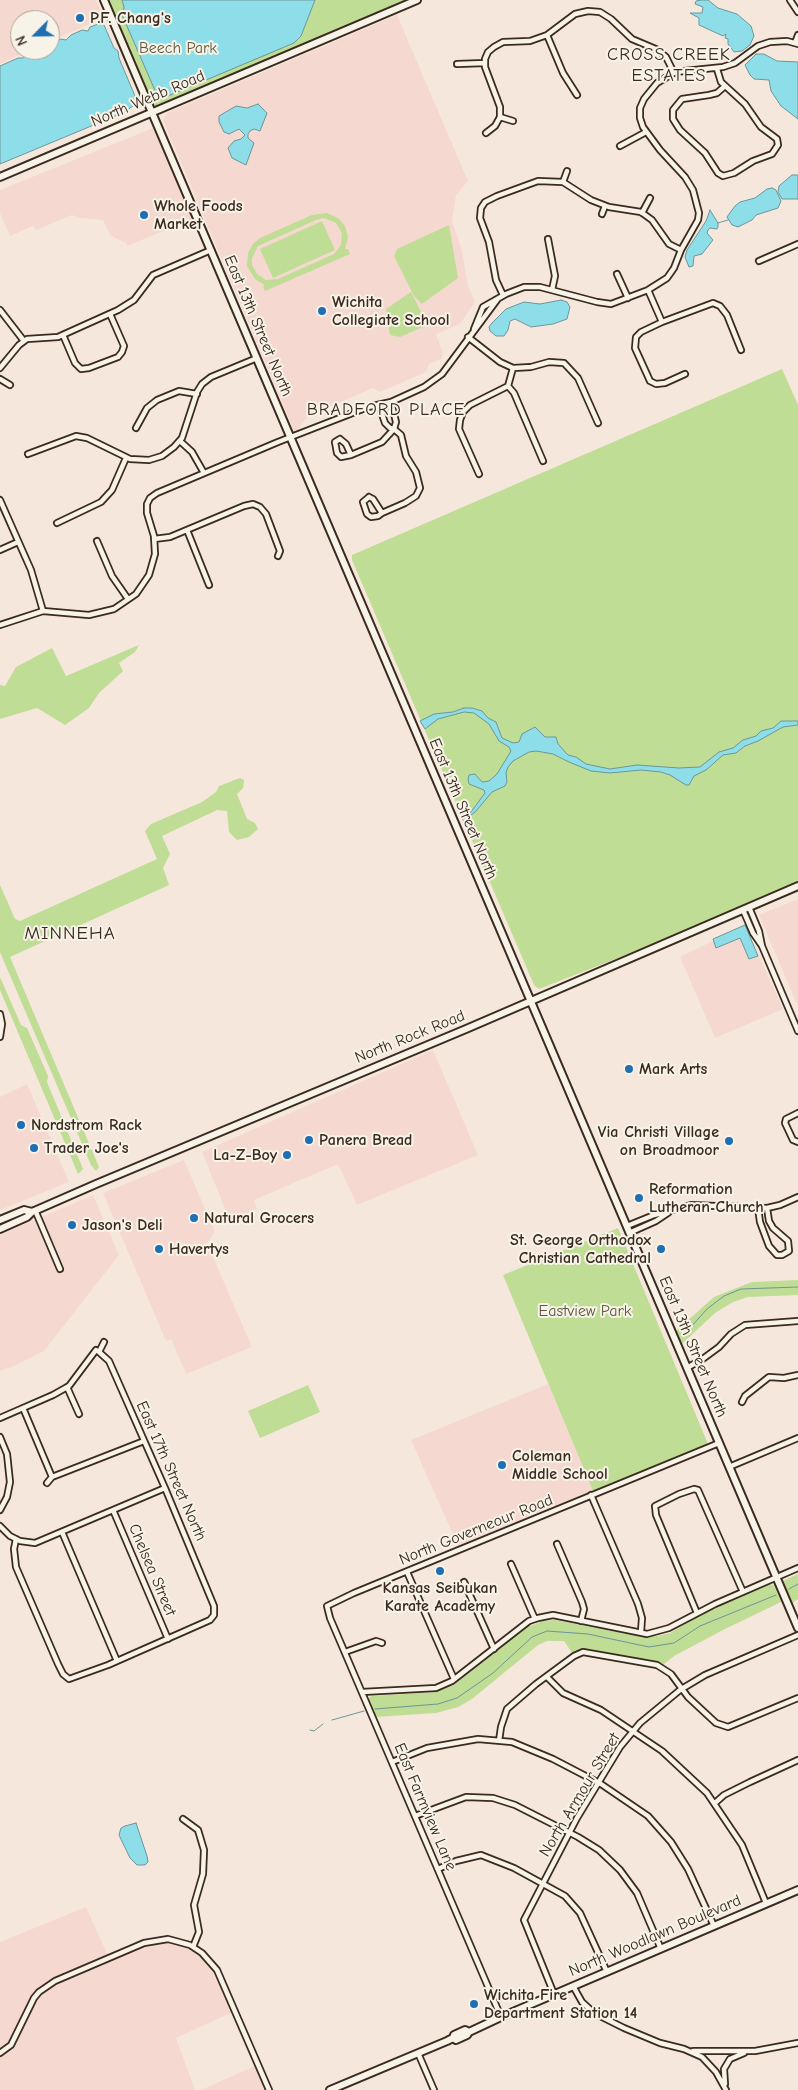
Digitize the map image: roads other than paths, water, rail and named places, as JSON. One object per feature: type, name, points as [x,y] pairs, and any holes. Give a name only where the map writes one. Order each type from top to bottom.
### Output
[{"type":"main road","name":"East 13th Street North","points":[[104,0],[798,1628]]},
{"type":"main road","name":"North Webb Road","points":[[0,178],[418,0]]},
{"type":"main road","name":"North Rock Road","points":[[0,1229],[27,1217],[34,1211],[530,1002],[798,886]]},
{"type":"main road","name":"North Rock Road","points":[[0,1220],[24,1210],[34,1211]]},
{"type":"main road","name":"North Woodlawn Boulevard","points":[[330,2090],[453,2038],[456,2040],[467,2036],[469,2032],[500,2017],[798,1890]]},
{"type":"street","points":[[790,0],[798,12]]},
{"type":"street","points":[[486,133],[495,126],[500,117],[500,108],[486,73],[485,62],[488,52],[503,42],[530,41],[547,35],[575,14],[588,10],[600,12],[612,18],[632,40],[658,50],[666,57],[674,73]]},
{"type":"street","points":[[547,35],[563,73],[577,95]]},
{"type":"street","points":[[474,330],[483,307],[503,295],[524,287],[540,287],[611,304],[648,290],[667,278],[674,268],[700,213],[693,190],[646,132],[640,118],[640,108],[644,99],[657,83],[674,73],[688,69],[717,69],[741,59],[758,46],[778,41],[797,44],[798,35]]},
{"type":"street","points":[[457,64],[485,62]]},
{"type":"street","points":[[717,69],[721,82],[745,104],[761,127],[777,139],[778,144],[772,154],[753,161],[734,173],[723,176],[718,173],[704,153],[680,130],[673,119],[674,110],[682,99],[708,95],[717,92],[725,86]]},
{"type":"street","points":[[500,117],[513,121]]},
{"type":"street","points":[[620,146],[646,132]]},
{"type":"street","points":[[563,182],[567,171]]},
{"type":"street","points":[[503,295],[496,280],[489,242],[480,218],[481,208],[485,202],[538,181],[563,182],[591,200],[606,206],[642,213],[652,220],[669,244],[681,250]]},
{"type":"street","points":[[642,213],[650,198]]},
{"type":"street","points":[[602,214],[606,206]]},
{"type":"street","points":[[548,239],[555,276],[552,290]]},
{"type":"street","points":[[759,261],[798,244]]},
{"type":"street","points":[[0,368],[19,345],[27,339],[58,338],[110,314],[134,300],[153,275],[210,250]]},
{"type":"street","points":[[617,274],[628,298]]},
{"type":"street","points":[[648,290],[662,322]]},
{"type":"street","points":[[0,625],[43,611],[89,615],[114,609],[136,594],[149,575],[155,554],[154,539],[147,513],[147,504],[150,498],[290,437],[355,412],[391,402],[424,387],[442,374],[497,300]]},
{"type":"street","points":[[685,374],[665,383],[656,384],[650,381],[635,348],[634,340],[642,332],[662,322],[703,305],[713,303],[720,306],[727,315],[741,350]]},
{"type":"street","points":[[0,310],[24,341]]},
{"type":"street","points":[[63,335],[75,364],[81,369],[89,368],[118,357],[124,346],[110,314]]},
{"type":"street","points":[[468,337],[500,362],[513,368],[565,361],[578,378],[598,423]]},
{"type":"street","points":[[28,454],[72,436],[80,436],[126,458],[144,460],[166,454],[180,441],[202,384],[208,379],[256,358]]},
{"type":"street","points":[[479,474],[459,429],[460,420],[463,412],[470,405],[508,386],[513,368]]},
{"type":"street","points":[[0,379],[10,386]]},
{"type":"street","points":[[508,386],[514,393],[543,461]]},
{"type":"street","points":[[136,428],[147,408],[157,400],[179,391],[197,394]]},
{"type":"street","points":[[351,455],[382,442],[394,429],[396,422],[391,402]]},
{"type":"street","points":[[379,405],[385,423],[401,435],[406,456],[416,472],[420,488],[416,496],[404,504],[382,513],[371,517],[367,514],[363,502],[369,497],[373,499],[382,513]]},
{"type":"street","points":[[453,418],[460,420]]},
{"type":"street","points":[[180,441],[192,452],[204,473]]},
{"type":"street","points":[[57,523],[94,506],[105,498],[115,485],[126,458]]},
{"type":"street","points":[[0,500],[31,570],[43,611]]},
{"type":"street","points":[[154,539],[170,537],[253,504],[260,507],[266,514],[280,550],[278,556]]},
{"type":"street","points":[[186,530],[209,585]]},
{"type":"street","points":[[96,541],[112,576],[128,599]]},
{"type":"street","points":[[0,550],[18,542]]},
{"type":"street","points":[[746,909],[753,933],[762,946],[798,1031]]},
{"type":"street","points":[[0,1014],[2,1024],[0,1037]]},
{"type":"street","points":[[798,1113],[786,1119],[785,1123],[794,1140],[798,1142]]},
{"type":"street","points":[[628,1230],[654,1215],[690,1205],[767,1208],[780,1205],[798,1197]]},
{"type":"street","points":[[758,1208],[760,1222],[769,1246],[777,1255],[782,1255],[788,1251],[788,1241],[773,1228],[769,1221],[767,1208]]},
{"type":"street","points":[[34,1211],[60,1268]]},
{"type":"street","points":[[687,1368],[719,1347],[731,1334],[745,1325],[798,1321]]},
{"type":"street","points":[[0,1418],[53,1396],[66,1387],[96,1350],[99,1352],[104,1342]]},
{"type":"street","name":"East 17th Street North","points":[[99,1352],[109,1361],[214,1606],[214,1615],[210,1620],[168,1639]]},
{"type":"street","points":[[742,1402],[745,1396],[769,1377],[784,1378],[798,1375]]},
{"type":"street","points":[[66,1387],[79,1414]]},
{"type":"street","points":[[23,1408],[52,1477]]},
{"type":"street","points":[[0,1437],[7,1454],[10,1482],[7,1497],[0,1510]]},
{"type":"street","points":[[729,1467],[798,1438]]},
{"type":"street","points":[[47,1483],[52,1477],[144,1441]]},
{"type":"street","name":"North Governeour Road","points":[[326,1606],[719,1443]]},
{"type":"street","points":[[0,1526],[16,1539],[35,1542],[165,1488]]},
{"type":"street","points":[[698,1613],[656,1515],[655,1506],[671,1498],[694,1489],[698,1490],[743,1592]]},
{"type":"street","points":[[592,1495],[638,1604],[642,1618],[641,1632]]},
{"type":"street","name":"Chelsea Street","points":[[113,1510],[168,1639]]},
{"type":"street","points":[[62,1532],[117,1661]]},
{"type":"street","points":[[16,1539],[14,1560],[63,1674],[69,1679],[168,1639]]},
{"type":"street","points":[[557,1544],[584,1608],[582,1621]]},
{"type":"street","points":[[511,1564],[535,1619]]},
{"type":"street","points":[[362,1692],[436,1688],[454,1679],[535,1619],[553,1615],[647,1634],[669,1628],[798,1568]]},
{"type":"street","points":[[407,1572],[454,1679]]},
{"type":"street","points":[[464,1582],[494,1649]]},
{"type":"street","name":"East Farmview Lane","points":[[326,1606],[500,2017]]},
{"type":"street","name":"North Armour Street","points":[[554,1994],[524,1920],[569,1834],[620,1747],[640,1723],[682,1689],[705,1675],[798,1634]]},
{"type":"street","points":[[345,1652],[376,1641],[382,1643]]},
{"type":"street","points":[[499,1741],[501,1726],[508,1709],[574,1656],[583,1652],[657,1665],[671,1674],[699,1708],[716,1723],[728,1726],[798,1698]]},
{"type":"street","points":[[547,1677],[563,1693],[600,1710],[662,1752],[707,1793],[742,1845],[766,1903]]},
{"type":"street","points":[[392,1762],[427,1748],[478,1739],[512,1742],[553,1759],[599,1783],[648,1816],[671,1842],[688,1869],[714,1926]]},
{"type":"street","points":[[715,1803],[750,1782],[798,1760]]},
{"type":"street","points":[[415,1816],[466,1797],[493,1798],[515,1805],[599,1850],[620,1870],[637,1893],[661,1949]]},
{"type":"street","points":[[183,1819],[198,1830],[204,1850],[203,1874],[194,1905],[199,1932],[193,1947]]},
{"type":"street","points":[[438,1869],[456,1861],[481,1855],[514,1868],[565,1896],[580,1913],[607,1972]]},
{"type":"street","points":[[0,2053],[11,2045],[34,1998],[55,1981],[144,1943],[168,1939],[193,1947],[210,1960],[217,1970],[269,2090]]},
{"type":"street","points":[[573,1986],[582,2002],[594,2013],[660,2043],[704,2052],[748,2051],[798,2043]]},
{"type":"street","points":[[684,2049],[702,2057],[716,2072],[727,2090]]},
{"type":"street","points":[[727,2090],[724,2081],[724,2069],[730,2059],[748,2051]]},
{"type":"street","points":[[418,2054],[432,2089]]},
{"type":"water","name":"Beech Park","points":[[122,0],[315,0],[301,36],[294,43],[168,96],[157,95],[123,17],[124,7]]},
{"type":"water","points":[[708,0],[718,8],[737,14],[751,26],[754,36],[750,45],[742,51],[734,52],[728,44],[728,39],[725,38],[726,34],[723,36],[699,25],[699,18],[690,13],[702,13],[703,7],[695,4],[696,1]]},
{"type":"water","points":[[101,23],[104,25],[114,48],[118,51],[119,58],[135,96],[136,101],[134,105],[125,112],[0,164],[0,66],[14,60],[60,60],[60,39],[66,40],[71,35],[82,30],[88,31],[90,27]]},
{"type":"water","points":[[756,54],[764,54],[777,61],[798,62],[798,119],[781,106],[771,91],[769,80],[754,79],[750,75],[745,65]]},
{"type":"water","points":[[258,104],[267,113],[260,131],[254,129],[248,134],[248,138],[254,143],[246,165],[232,158],[228,148],[234,141],[241,139],[245,135],[239,129],[229,134],[224,132],[219,122],[219,116],[236,106],[247,108]]},
{"type":"water","points":[[792,175],[798,175],[798,199],[782,199],[778,192],[779,186]]},
{"type":"water","points":[[772,188],[776,190],[781,201],[778,208],[756,215],[752,220],[738,227],[732,225],[727,217],[735,206],[740,202],[755,198],[767,189]]},
{"type":"water","points":[[710,210],[718,223],[718,227],[717,229],[710,228],[708,230],[707,233],[713,240],[702,254],[694,256],[693,266],[689,267],[685,257],[687,250],[706,221]]},
{"type":"water","points":[[561,300],[567,302],[570,307],[567,319],[553,324],[531,327],[515,319],[510,321],[504,336],[496,336],[490,331],[489,327],[506,309],[524,302],[540,304]]},
{"type":"water","points":[[464,708],[482,711],[488,718],[496,722],[502,738],[513,743],[519,742],[522,734],[535,727],[545,737],[556,737],[558,744],[568,755],[576,757],[586,764],[610,769],[637,765],[679,768],[700,767],[719,752],[733,748],[743,740],[756,736],[761,731],[773,728],[781,721],[798,721],[798,725],[783,727],[745,746],[736,753],[723,755],[706,770],[694,776],[689,785],[661,772],[641,770],[610,773],[591,771],[553,754],[536,751],[529,752],[513,761],[508,767],[505,786],[492,792],[476,811],[464,821],[462,819],[471,812],[485,793],[484,790],[469,784],[469,775],[475,774],[482,782],[489,781],[497,774],[511,751],[509,747],[499,741],[489,724],[474,713],[464,712],[438,719],[425,729],[420,721],[434,714],[453,712]]},
{"type":"water","points":[[745,925],[758,956],[749,959],[740,938],[716,948],[713,939]]},
{"type":"water","points":[[136,1823],[147,1856],[148,1862],[145,1865],[137,1865],[130,1858],[119,1835],[121,1828]]},
{"type":"waterway","points":[[718,223],[728,220]]},
{"type":"waterway","points":[[690,1328],[707,1309],[724,1296],[741,1289],[798,1287]]},
{"type":"waterway","points":[[789,1589],[798,1584]]},
{"type":"waterway","points":[[375,1709],[438,1704],[457,1698],[493,1673],[532,1637],[547,1631],[588,1634],[649,1647],[674,1643],[700,1626],[776,1595]]},
{"type":"waterway","points":[[332,1720],[364,1711]]},
{"type":"waterway","points":[[310,1730],[314,1731],[323,1724]]},
{"type":"place","name":"P.F. Chang's","points":[[80,18]]},
{"type":"place","name":"Whole Foods Market","points":[[144,215]]},
{"type":"place","name":"Wichita Collegiate School","points":[[322,311]]},
{"type":"place","name":"Mark Arts","points":[[629,1069]]},
{"type":"place","name":"Nordstrom Rack","points":[[21,1125]]},
{"type":"place","name":"Panera Bread","points":[[309,1140]]},
{"type":"place","name":"Via Christi Village on Broadmoor","points":[[729,1141]]},
{"type":"place","name":"Trader Joe's","points":[[34,1148]]},
{"type":"place","name":"La-Z-Boy","points":[[287,1155]]},
{"type":"place","name":"Reformation Lutheran Church","points":[[639,1198]]},
{"type":"place","name":"Natural Grocers","points":[[194,1218]]},
{"type":"place","name":"Jason's Deli","points":[[72,1225]]},
{"type":"place","name":"Havertys","points":[[159,1249]]},
{"type":"place","name":"St. George Orthodox Christian Cathedral","points":[[661,1249]]},
{"type":"place","name":"Coleman Middle School","points":[[502,1465]]},
{"type":"place","name":"Kansas Seibukan Karate Academy","points":[[440,1571]]},
{"type":"place","name":"Wichita Fire Department Station 14","points":[[474,2004]]},
{"type":"district","name":"CROSS CREEK ESTATES","points":[[669,65]]},
{"type":"district","name":"BRADFORD PLACE","points":[[386,410]]},
{"type":"district","name":"MINNEHA","points":[[70,934]]},
{"type":"park label","name":"Eastview Park","points":[[585,1311]]}]
